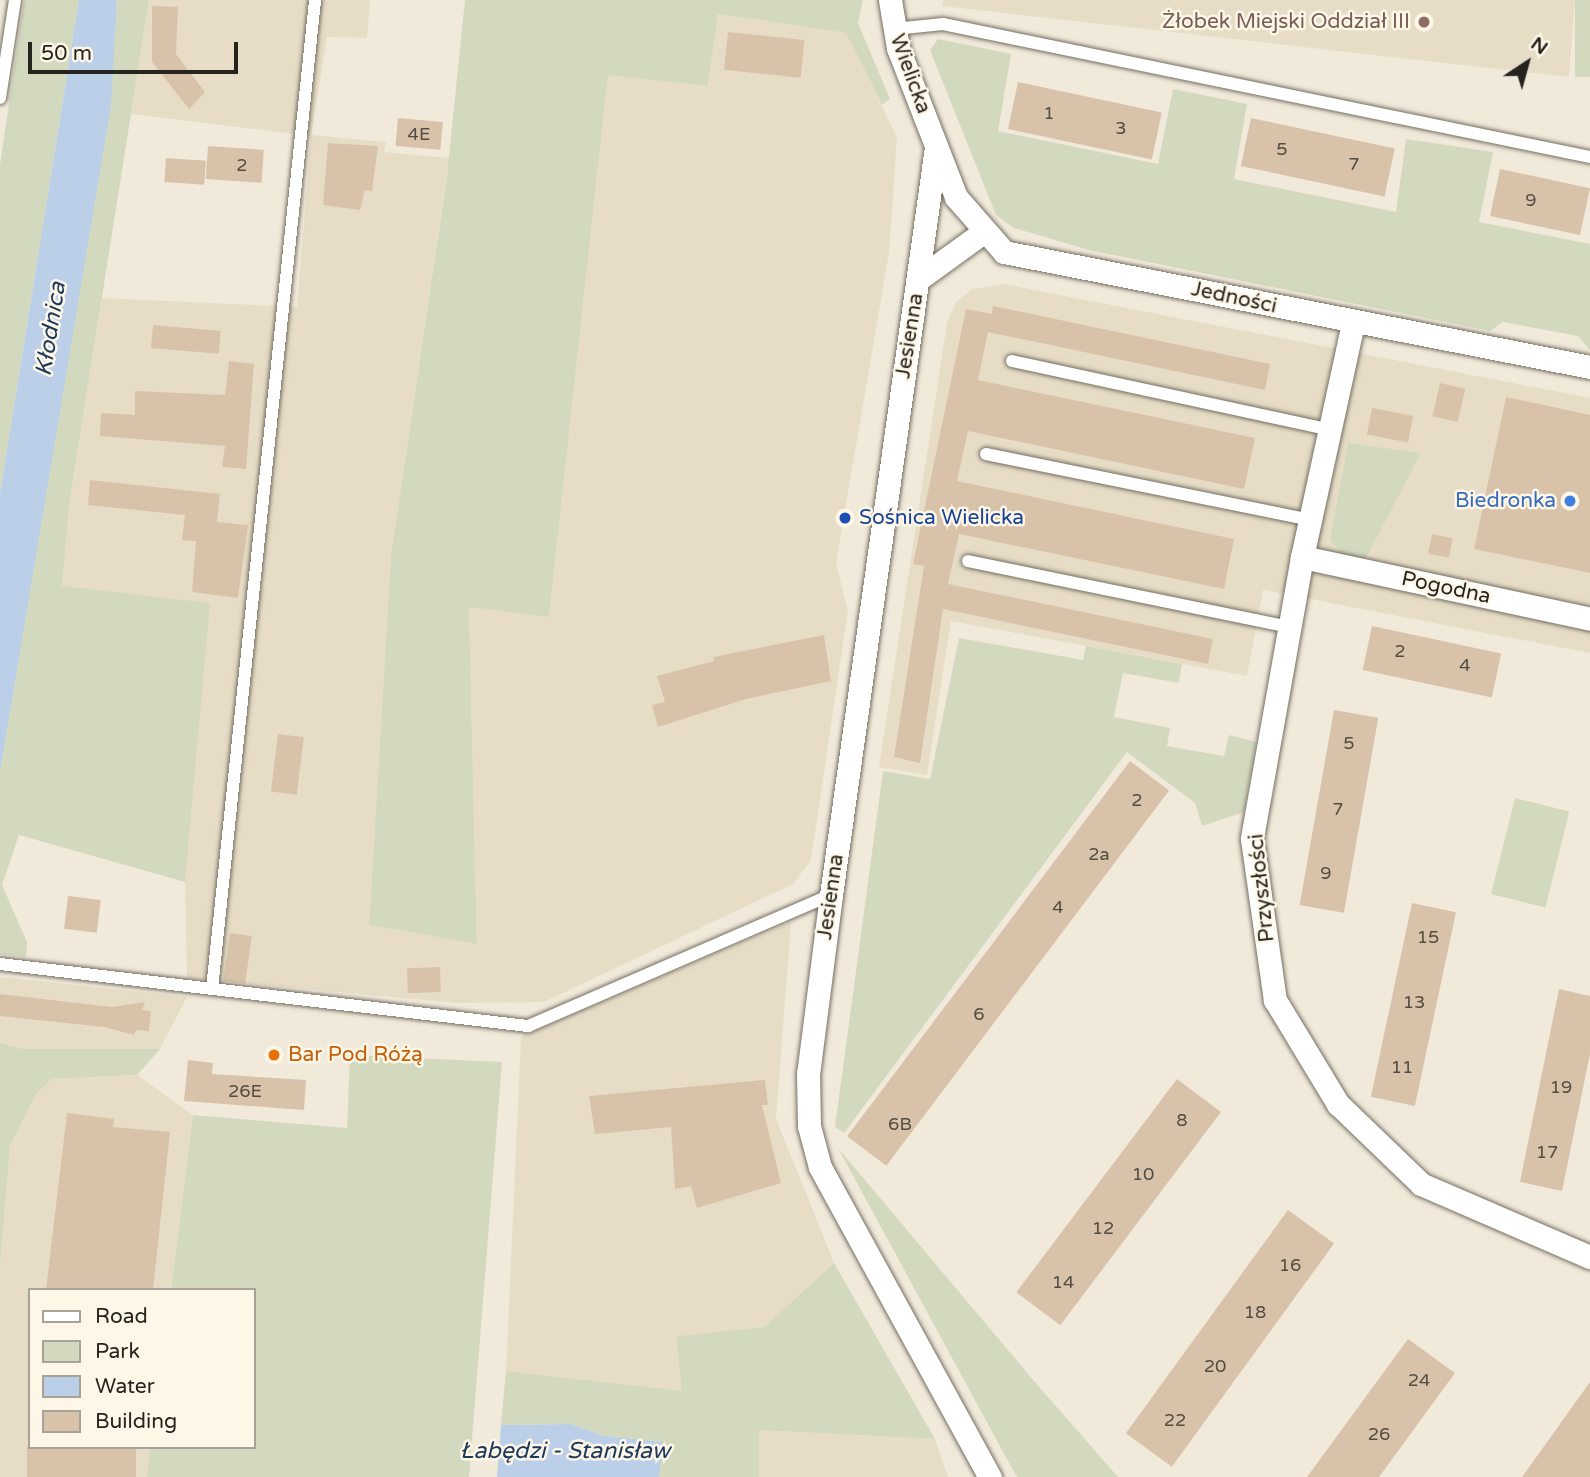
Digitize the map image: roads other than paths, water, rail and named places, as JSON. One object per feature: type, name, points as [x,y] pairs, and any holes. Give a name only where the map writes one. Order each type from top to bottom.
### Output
[{"type":"street","name":"Wielicka","points":[[890,0],[894,29],[936,147]]},
{"type":"street","name":"Jedności","points":[[936,147],[956,197],[982,233],[1004,252],[1353,323],[1590,367]]},
{"type":"street","name":"Jesienna","points":[[936,147],[808,1074],[812,1140],[820,1167],[990,1477]]},
{"type":"street","name":"Jesienna","points":[[920,278],[982,233]]},
{"type":"street","name":"Przyszłości","points":[[1353,323],[1302,556],[1252,839],[1275,1000],[1338,1104],[1421,1184],[1590,1257]]},
{"type":"street","name":"Pogodna","points":[[1302,556],[1590,619]]},
{"type":"lane","points":[[0,98],[15,0]]},
{"type":"lane","points":[[212,989],[315,0]]},
{"type":"lane","points":[[894,29],[943,24],[1590,157]]},
{"type":"lane","points":[[1012,361],[1330,430]]},
{"type":"lane","points":[[986,454],[1310,520]]},
{"type":"lane","points":[[968,561],[1290,627]]},
{"type":"lane","points":[[0,964],[528,1026],[831,895]]},
{"type":"water","name":"Kłodnica","points":[[79,0],[117,0],[111,105],[0,772],[0,494]]},
{"type":"water","name":"Łabędzi - Stanisław","points":[[571,1424],[604,1436],[663,1442],[659,1477],[497,1477],[501,1425]]},
{"type":"place","name":"Żłobek Miejski Oddział III","points":[[1424,22]]},
{"type":"place","name":"Biedronka","points":[[1570,501]]},
{"type":"place","name":"Sośnica Wielicka","points":[[845,518]]},
{"type":"place","name":"Bar Pod Różą","points":[[274,1055]]}]
